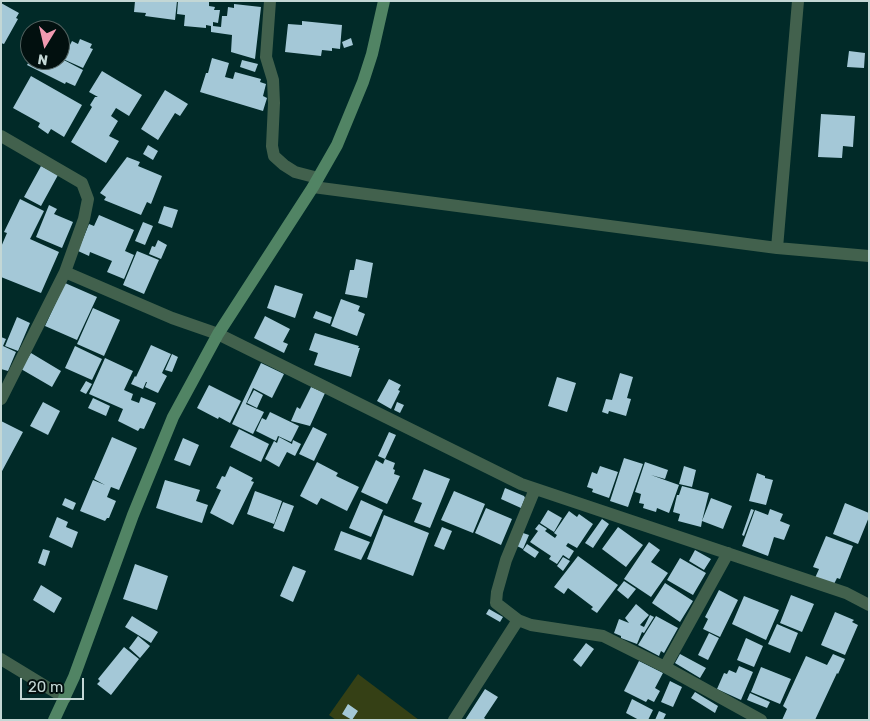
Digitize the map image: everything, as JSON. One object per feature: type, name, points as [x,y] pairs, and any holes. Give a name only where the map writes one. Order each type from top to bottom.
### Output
[{"type":"street","points":[[270,1],[266,57],[273,80],[272,146],[274,156],[284,165],[316,183],[777,248],[869,256]]},
{"type":"street","points":[[54,720],[65,698],[156,454],[188,387],[218,334],[316,183],[337,145],[363,82],[372,54],[384,1]]},
{"type":"street","points":[[777,248],[798,1]]},
{"type":"street","points":[[1,136],[82,183],[88,199],[84,218],[65,272],[1,399]]},
{"type":"street","points":[[65,272],[172,318],[218,334],[521,484],[846,593],[869,605]]},
{"type":"street","points":[[535,488],[506,560],[497,592],[496,603],[518,620],[531,625],[603,636],[665,667],[761,720]]},
{"type":"street","points":[[665,667],[728,553]]},
{"type":"street","points":[[454,720],[518,620]]},
{"type":"street","points":[[1,658],[65,698]]},
{"type":"green space","points":[[358,674],[419,720],[336,720],[329,715]]},
{"type":"building","points":[[135,1],[177,1],[175,20],[145,16],[146,13],[134,12]]},
{"type":"building","points":[[178,1],[209,1],[209,6],[215,7],[214,10],[220,10],[218,23],[213,22],[213,26],[221,27],[222,16],[227,16],[228,7],[234,8],[234,4],[261,7],[255,59],[231,52],[232,35],[211,32],[211,26],[206,25],[206,28],[184,26],[185,15],[177,14]]},
{"type":"building","points":[[1,3],[19,13],[16,18],[18,19],[4,44],[1,43]]},
{"type":"building","points":[[302,21],[342,25],[340,49],[332,48],[332,51],[322,50],[321,56],[285,52],[288,24],[302,25]]},
{"type":"building","points":[[351,38],[353,45],[344,48],[342,42]]},
{"type":"building","points":[[80,39],[92,44],[90,48],[93,49],[83,68],[70,62],[70,45],[72,41],[78,44]]},
{"type":"building","points":[[849,51],[865,53],[864,68],[847,67]]},
{"type":"building","points":[[212,58],[229,63],[225,77],[233,79],[235,72],[261,79],[260,82],[266,84],[263,96],[267,98],[263,111],[200,92]]},
{"type":"building","points":[[242,60],[258,64],[255,72],[240,67]]},
{"type":"building","points":[[70,63],[83,70],[75,86],[66,82],[65,84],[37,70],[70,70]]},
{"type":"building","points":[[102,71],[142,95],[129,116],[116,108],[111,116],[118,121],[109,136],[119,141],[106,163],[71,142],[92,107],[90,105],[95,97],[98,97],[89,92]]},
{"type":"building","points":[[31,76],[82,105],[64,137],[51,129],[48,134],[38,127],[40,123],[13,108]]},
{"type":"building","points":[[165,90],[188,104],[180,116],[175,113],[158,140],[141,129]]},
{"type":"building","points":[[821,114],[855,116],[853,147],[843,146],[842,158],[818,157]]},
{"type":"building","points":[[148,145],[158,151],[153,160],[143,154]]},
{"type":"building","points":[[127,157],[140,162],[138,166],[162,176],[151,204],[147,202],[141,215],[104,200],[106,197],[100,193]]},
{"type":"building","points":[[41,166],[58,175],[41,206],[24,197]]},
{"type":"building","points":[[20,199],[44,211],[30,239],[59,252],[41,293],[1,277],[1,247],[7,233],[4,232]]},
{"type":"building","points":[[49,205],[57,209],[54,214],[73,222],[62,248],[36,237]]},
{"type":"building","points":[[164,206],[178,210],[172,228],[158,223]]},
{"type":"building","points":[[99,215],[134,230],[125,251],[134,255],[124,279],[107,272],[112,261],[90,252],[89,256],[78,251],[89,224],[94,226]]},
{"type":"building","points":[[143,222],[153,226],[145,245],[135,241]]},
{"type":"building","points":[[158,240],[167,245],[161,259],[149,254],[152,246],[155,247]]},
{"type":"building","points":[[137,251],[159,260],[144,294],[123,285]]},
{"type":"building","points":[[356,259],[373,263],[367,298],[345,294],[350,270],[354,270]]},
{"type":"building","points":[[65,283],[97,297],[77,340],[45,326]]},
{"type":"building","points":[[275,285],[303,294],[295,318],[267,308]]},
{"type":"building","points":[[341,299],[360,306],[358,311],[365,314],[357,336],[331,326]]},
{"type":"building","points":[[93,308],[120,320],[104,356],[77,344]]},
{"type":"building","points":[[316,311],[332,317],[330,324],[313,318]]},
{"type":"building","points":[[265,316],[290,329],[283,342],[288,344],[284,353],[254,338]]},
{"type":"building","points":[[17,317],[30,323],[18,351],[5,346]]},
{"type":"building","points":[[315,333],[359,346],[351,377],[314,365],[318,353],[309,350]]},
{"type":"building","points":[[1,337],[6,339],[3,346],[16,352],[8,371],[1,369]]},
{"type":"building","points":[[151,345],[171,354],[162,373],[167,376],[158,393],[145,387],[147,382],[143,389],[131,384]]},
{"type":"building","points":[[75,346],[102,359],[92,380],[65,368]]},
{"type":"building","points":[[31,353],[61,371],[52,387],[21,369]]},
{"type":"building","points":[[172,354],[178,357],[172,372],[165,370]]},
{"type":"building","points":[[105,358],[133,371],[124,390],[133,394],[131,400],[139,403],[141,397],[156,403],[144,429],[140,428],[138,431],[118,421],[123,409],[89,394]]},
{"type":"building","points":[[261,363],[284,374],[272,398],[253,388],[246,404],[264,412],[253,434],[232,424]]},
{"type":"building","points":[[620,373],[633,377],[627,398],[631,399],[626,416],[609,411],[608,414],[602,412],[606,399],[612,400]]},
{"type":"building","points":[[557,377],[576,383],[567,412],[548,406]]},
{"type":"building","points":[[389,379],[401,385],[391,409],[377,401]]},
{"type":"building","points":[[86,381],[92,384],[86,394],[80,391]]},
{"type":"building","points":[[209,385],[241,401],[230,423],[197,408]]},
{"type":"building","points":[[311,387],[325,393],[310,426],[291,421],[297,407],[300,409]]},
{"type":"building","points":[[254,390],[263,395],[257,408],[247,403]]},
{"type":"building","points":[[93,398],[110,406],[106,416],[88,408]]},
{"type":"building","points":[[43,402],[60,411],[48,435],[30,426]]},
{"type":"building","points":[[397,402],[404,405],[400,413],[394,410]]},
{"type":"building","points":[[270,412],[299,426],[291,442],[278,436],[276,441],[256,431],[262,418],[266,420]]},
{"type":"building","points":[[1,421],[23,432],[1,473]]},
{"type":"building","points":[[313,427],[327,434],[314,461],[299,454]]},
{"type":"building","points":[[239,429],[269,444],[261,462],[230,447]]},
{"type":"building","points":[[389,432],[396,435],[385,459],[378,456]]},
{"type":"building","points":[[112,437],[137,448],[119,490],[111,487],[107,497],[116,501],[109,518],[105,521],[80,511],[93,480],[105,485],[94,479]]},
{"type":"building","points":[[279,437],[292,444],[293,440],[301,444],[295,456],[287,452],[279,467],[265,459],[274,441],[277,443]]},
{"type":"building","points":[[183,438],[199,445],[190,466],[174,460]]},
{"type":"building","points":[[624,458],[643,464],[628,507],[610,501]]},
{"type":"building","points":[[385,459],[395,463],[394,474],[400,476],[387,504],[361,492],[376,460],[383,464]]},
{"type":"building","points":[[317,462],[338,473],[336,476],[359,487],[347,511],[321,498],[317,505],[300,496]]},
{"type":"building","points":[[645,462],[668,470],[665,479],[651,475],[679,485],[669,513],[657,508],[656,512],[643,508],[644,504],[639,503],[641,494],[635,492]]},
{"type":"building","points":[[230,466],[253,478],[251,481],[254,482],[233,525],[210,513],[221,490],[216,488],[222,476],[225,477]]},
{"type":"building","points":[[600,466],[618,472],[609,498],[592,492],[593,489],[587,487],[592,472],[597,474]]},
{"type":"building","points":[[684,466],[696,470],[692,487],[679,484]]},
{"type":"building","points":[[424,469],[450,479],[430,528],[414,522],[422,503],[412,499]]},
{"type":"building","points":[[757,473],[773,480],[766,505],[749,501]]},
{"type":"building","points":[[165,480],[200,490],[196,501],[208,505],[202,523],[156,508]]},
{"type":"building","points":[[682,486],[709,493],[701,527],[678,521],[680,514],[673,512],[677,495],[679,495]]},
{"type":"building","points":[[505,488],[524,496],[521,508],[501,499]]},
{"type":"building","points":[[255,491],[282,501],[274,524],[247,514]]},
{"type":"building","points":[[454,491],[485,504],[473,533],[441,520]]},
{"type":"building","points":[[65,498],[76,503],[73,510],[62,505]]},
{"type":"building","points":[[711,498],[732,506],[723,529],[702,521]]},
{"type":"building","points":[[361,500],[383,510],[371,537],[349,528]]},
{"type":"building","points":[[283,502],[294,506],[284,532],[273,528]]},
{"type":"building","points":[[845,503],[869,513],[858,544],[833,534]]},
{"type":"building","points":[[486,508],[512,519],[501,545],[475,533]]},
{"type":"building","points":[[751,509],[754,510],[744,536],[742,535]]},
{"type":"building","points":[[770,509],[783,514],[780,521],[790,525],[784,540],[774,537],[768,556],[742,546],[755,510],[768,515]]},
{"type":"building","points":[[548,510],[562,518],[554,532],[540,523]]},
{"type":"building","points":[[569,511],[577,517],[579,514],[593,524],[577,548],[568,543],[566,546],[574,551],[569,559],[563,555],[557,564],[549,559],[551,556],[530,542],[538,531],[535,529],[539,524],[547,529],[545,531],[555,538],[557,535],[554,533]]},
{"type":"building","points":[[384,515],[429,533],[413,576],[367,559]]},
{"type":"building","points":[[57,517],[68,522],[66,527],[78,532],[72,548],[49,537]]},
{"type":"building","points":[[602,519],[609,524],[593,548],[585,543]]},
{"type":"building","points":[[442,527],[452,531],[444,550],[434,546]]},
{"type":"building","points":[[618,527],[643,545],[626,567],[602,549]]},
{"type":"building","points":[[341,531],[370,542],[361,560],[334,550]]},
{"type":"building","points":[[523,533],[529,535],[523,549],[517,546]]},
{"type":"building","points":[[826,536],[853,546],[840,579],[837,578],[833,586],[815,578],[819,569],[813,567]]},
{"type":"building","points":[[649,542],[660,550],[651,562],[668,573],[651,597],[624,579]]},
{"type":"building","points":[[527,544],[539,552],[535,558],[523,550]]},
{"type":"building","points":[[43,549],[50,551],[45,566],[38,563]]},
{"type":"building","points":[[695,550],[711,559],[704,570],[689,561]]},
{"type":"building","points":[[578,556],[618,585],[597,613],[591,609],[593,607],[568,588],[564,594],[554,587]]},
{"type":"building","points":[[563,557],[570,561],[563,571],[557,566]]},
{"type":"building","points":[[680,558],[706,573],[693,595],[667,580]]},
{"type":"building","points":[[135,564],[168,576],[157,610],[123,599]]},
{"type":"building","points":[[293,566],[306,571],[293,602],[280,596]]},
{"type":"building","points":[[624,581],[636,589],[628,599],[617,590]]},
{"type":"building","points":[[665,583],[693,601],[680,622],[652,603]]},
{"type":"building","points":[[41,585],[62,598],[54,613],[33,600]]},
{"type":"building","points":[[719,590],[738,600],[720,637],[703,629],[708,619],[705,617]]},
{"type":"building","points":[[791,595],[814,604],[802,632],[780,623]]},
{"type":"building","points":[[744,596],[779,610],[766,640],[732,624]]},
{"type":"building","points":[[636,604],[649,615],[640,625],[644,627],[650,615],[654,617],[644,633],[642,632],[637,644],[614,633],[619,619],[629,623],[625,618]]},
{"type":"building","points":[[489,609],[503,617],[500,622],[486,614]]},
{"type":"building","points":[[835,612],[854,620],[852,622],[858,625],[845,655],[821,645]]},
{"type":"building","points":[[132,616],[158,632],[151,643],[125,627]]},
{"type":"building","points":[[656,616],[678,628],[664,653],[661,651],[659,656],[638,645]]},
{"type":"building","points":[[777,624],[798,633],[790,653],[768,644]]},
{"type":"building","points":[[709,633],[719,638],[708,660],[698,655]]},
{"type":"building","points":[[138,636],[150,646],[140,658],[129,648]]},
{"type":"building","points":[[746,638],[763,646],[754,667],[737,660]]},
{"type":"building","points":[[586,643],[594,649],[581,667],[573,660]]},
{"type":"building","points":[[124,647],[139,659],[111,695],[97,684],[100,681],[98,679]]},
{"type":"building","points":[[680,654],[706,668],[700,678],[675,663]]},
{"type":"building","points":[[833,654],[845,659],[815,720],[782,720],[787,709],[783,706],[806,656],[827,665]]},
{"type":"building","points":[[639,661],[663,673],[655,688],[660,691],[654,702],[648,699],[646,702],[624,691]]},
{"type":"building","points":[[739,666],[753,672],[741,700],[717,689],[724,673],[727,674],[729,670],[736,673]]},
{"type":"building","points":[[761,667],[791,679],[780,704],[751,692]]},
{"type":"building","points":[[670,681],[682,687],[673,707],[661,702]]},
{"type":"building","points":[[485,689],[498,697],[484,718],[487,720],[465,720]]},
{"type":"building","points":[[695,692],[718,706],[715,713],[691,698]]},
{"type":"building","points":[[750,693],[770,702],[767,708],[747,700]]},
{"type":"building","points":[[632,699],[653,710],[648,720],[639,720],[626,713]]},
{"type":"building","points":[[348,704],[358,711],[352,720],[342,714]]},
{"type":"building","points":[[659,711],[666,714],[663,720],[655,720]]}]
